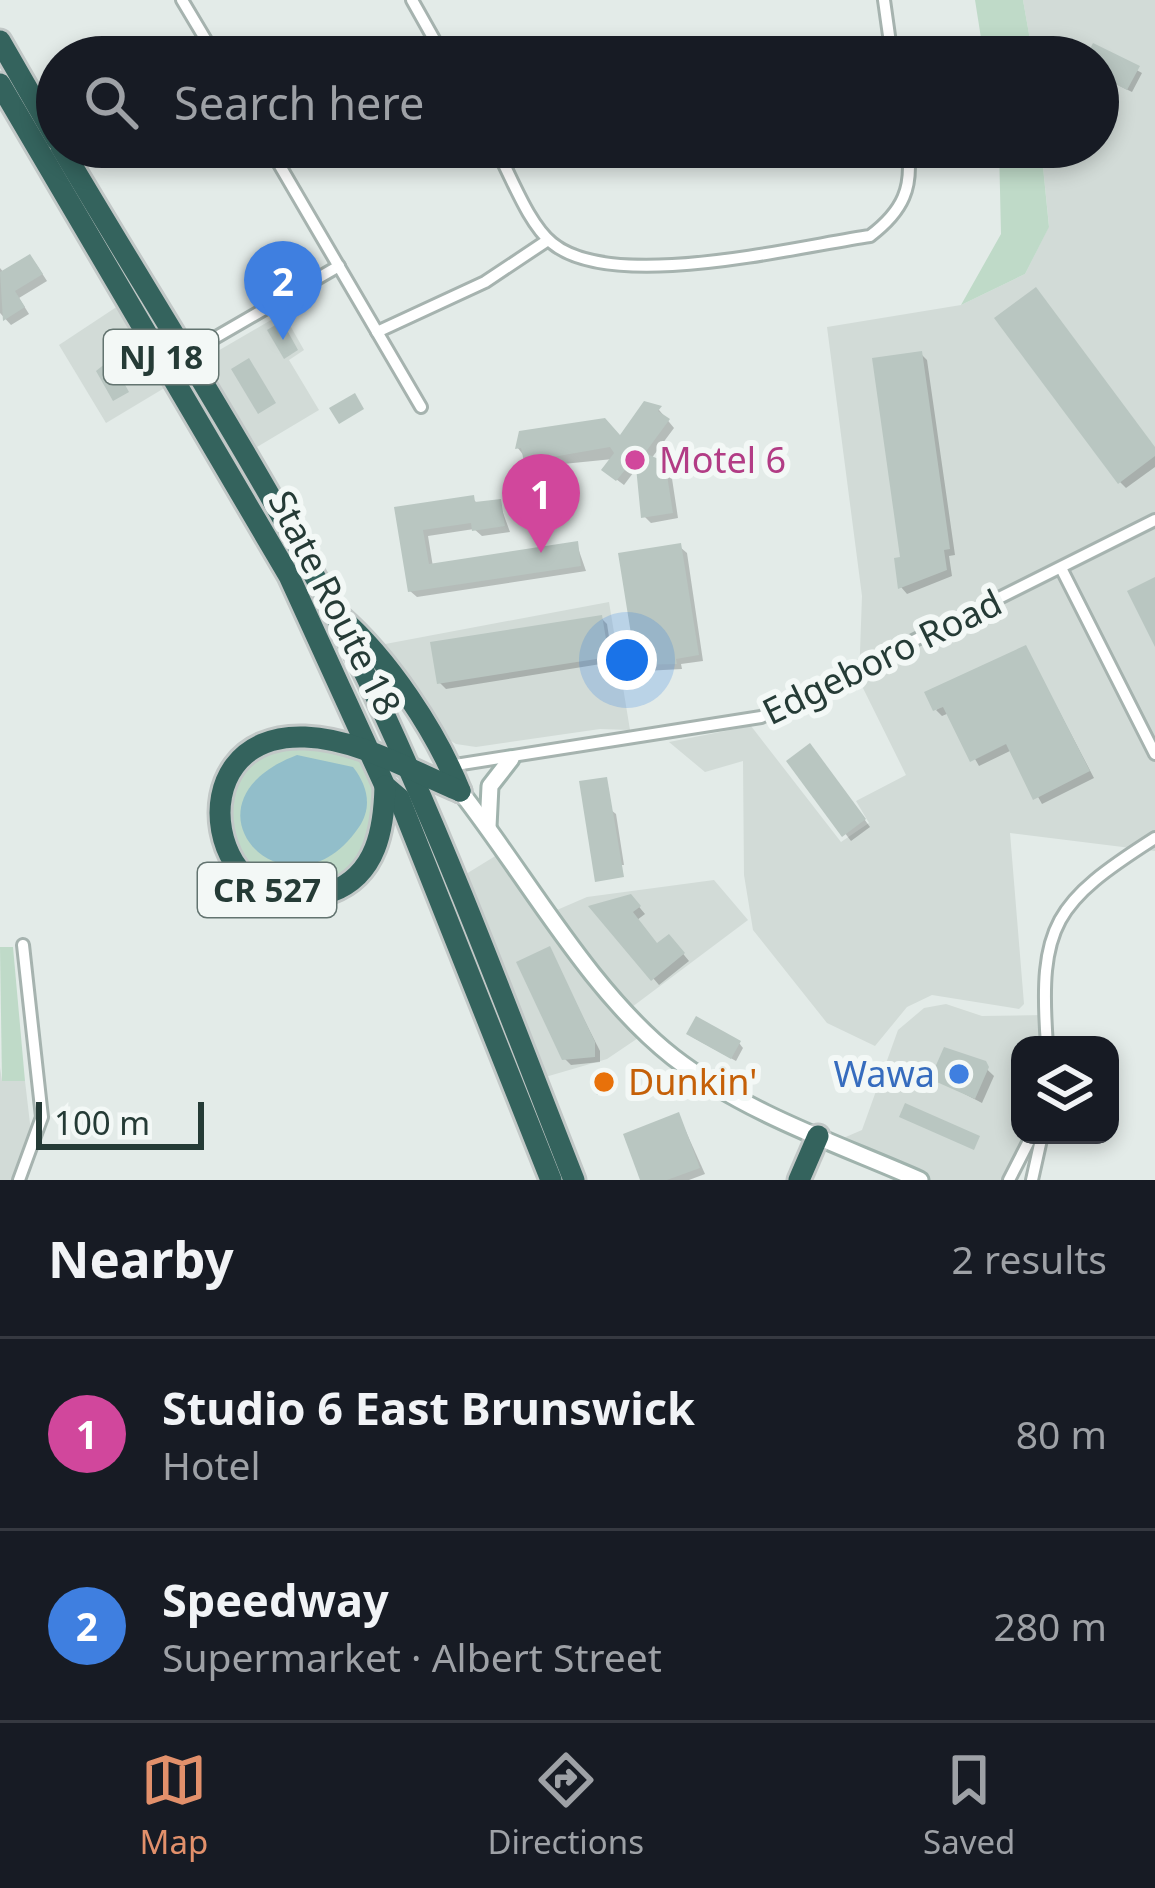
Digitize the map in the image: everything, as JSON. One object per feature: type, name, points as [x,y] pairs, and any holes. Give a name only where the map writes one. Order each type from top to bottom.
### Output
[{"type":"highway","name":"State Route 18","points":[[0,41],[36,104]]},
{"type":"highway","name":"State Route 18","points":[[0,84],[36,145]]},
{"type":"highway","name":"State Route 18","points":[[49,168],[289,576],[458,879],[574,1180]]},
{"type":"highway","name":"State Route 18","points":[[73,168],[330,608],[394,766],[399,798],[551,1180]]},
{"type":"highway","name":"CR 527","points":[[330,608],[365,639],[449,766],[460,791]]},
{"type":"highway","name":"CR 527","points":[[394,766],[376,848],[360,873],[337,891],[308,898],[281,896],[244,877],[226,850],[217,818],[219,795],[236,767],[263,744],[313,737],[394,766],[460,791]]},
{"type":"highway","points":[[394,766],[449,766]]},
{"type":"highway","points":[[799,1180],[818,1136]]},
{"type":"street","points":[[182,0],[203,36]]},
{"type":"street","points":[[412,0],[432,36]]},
{"type":"street","points":[[884,0],[889,36]]},
{"type":"street","points":[[281,168],[421,407]]},
{"type":"street","points":[[507,168],[548,240],[611,268],[649,268],[870,236],[890,220],[911,186],[909,168]]},
{"type":"street","points":[[377,332],[484,282],[548,240]]},
{"type":"street","points":[[184,356],[339,266]]},
{"type":"street","name":"Edgeboro Road","points":[[449,766],[761,717],[1155,520]]},
{"type":"street","points":[[1062,570],[1155,754]]},
{"type":"street","points":[[488,827],[490,786],[511,759]]},
{"type":"street","name":"CR 527","points":[[460,791],[610,991],[671,1056],[727,1093],[920,1180]]},
{"type":"street","points":[[1047,1036],[1044,956],[1063,910],[1095,876],[1155,838]]},
{"type":"street","points":[[20,1180],[42,1117],[22,945]]},
{"type":"street","points":[[1009,1180],[1027,1144]]},
{"type":"street","points":[[1032,1180],[1040,1144]]},
{"type":"shaded area","points":[[1023,0],[1155,0],[1155,851],[1010,833],[1024,1004],[1019,1009],[932,995],[907,1007],[875,1046],[827,1023],[753,930],[744,875],[743,761],[705,772],[669,742],[751,726],[841,842],[869,823],[856,801],[906,775],[859,680],[862,596],[827,327],[961,305],[1025,274],[1049,226],[1043,168],[1119,168],[1119,36],[1029,36]]},
{"type":"shaded area","points":[[118,306],[166,387],[106,423],[59,345]]},
{"type":"shaded area","points":[[283,313],[304,350],[289,360],[319,410],[257,447],[204,359]]},
{"type":"shaded area","points":[[609,602],[630,730],[600,729],[476,747],[456,744],[443,736],[380,645]]},
{"type":"shaded area","points":[[505,850],[550,913],[587,897],[714,880],[748,920],[628,1010],[647,1032],[607,1059],[535,1080],[458,879]]},
{"type":"shaded area","points":[[946,1004],[982,1016],[1045,1015],[1046,1036],[1011,1036],[1011,1144],[1027,1144],[1009,1180],[920,1180],[834,1142],[862,1130],[898,1030],[924,1008]]},
{"type":"shaded area","points":[[0,1067],[2,1081],[25,1081],[33,1149],[18,1180],[0,1180]]},
{"type":"green space","points":[[975,0],[1023,0],[1029,36],[981,36]]},
{"type":"green space","points":[[999,168],[1043,168],[1049,227],[1025,274],[961,305],[1001,234]]},
{"type":"green space","points":[[315,747],[361,759],[375,797],[375,838],[361,861],[322,886],[286,887],[257,871],[236,844],[229,812],[237,781],[265,757]]},
{"type":"green space","points":[[0,947],[13,947],[25,1081],[2,1081]]},
{"type":"water","points":[[297,755],[353,767],[365,788],[367,804],[359,827],[331,855],[302,866],[275,862],[254,848],[242,826],[243,801],[260,776]]},
{"type":"building","points":[[1119,56],[1140,66],[1127,90],[1119,86]]},
{"type":"building","points":[[30,254],[43,274],[15,291],[25,307],[3,321],[0,272]]},
{"type":"building","points":[[1036,287],[1155,447],[1155,456],[1118,484],[994,318]]},
{"type":"building","points":[[282,321],[298,350],[284,359],[267,330]]},
{"type":"building","points":[[131,343],[140,360],[118,372],[129,392],[113,401],[96,371]]},
{"type":"building","points":[[922,351],[950,549],[944,550],[947,570],[898,589],[894,558],[900,557],[872,358]]},
{"type":"building","points":[[249,358],[276,403],[258,414],[231,369]]},
{"type":"building","points":[[355,393],[364,409],[339,424],[329,408]]},
{"type":"building","name":"Motel 6","points":[[644,401],[662,406],[658,411],[670,419],[645,453],[665,462],[673,513],[641,518],[636,467],[630,464],[616,481],[601,470],[614,453],[610,447],[524,462],[521,448],[515,449],[519,431],[605,418],[620,435]]},
{"type":"building","points":[[474,495],[475,502],[501,499],[505,526],[472,531],[471,523],[423,530],[429,564],[578,541],[581,566],[408,592],[394,507]]},
{"type":"building","points":[[681,543],[699,655],[676,659],[677,664],[636,665],[618,553]]},
{"type":"building","points":[[1155,577],[1155,647],[1127,591]]},
{"type":"building","points":[[602,615],[609,657],[437,684],[430,642]]},
{"type":"building","points":[[1026,645],[1090,771],[1033,800],[1006,744],[970,762],[943,707],[933,711],[924,692]]},
{"type":"building","points":[[810,743],[866,819],[842,837],[786,761]]},
{"type":"building","points":[[607,777],[624,877],[595,882],[579,781]]},
{"type":"building","points":[[631,894],[641,906],[633,912],[657,943],[669,934],[685,953],[651,981],[588,906]]},
{"type":"building","points":[[550,946],[595,1042],[595,1057],[562,1060],[516,962]]},
{"type":"building","points":[[696,1016],[741,1041],[731,1059],[686,1034]]},
{"type":"building","name":"Wawa","points":[[944,1047],[986,1061],[989,1067],[975,1099],[930,1079]]},
{"type":"building","name":"Dunkin'","points":[[610,1070],[617,1088],[597,1095],[591,1077]]},
{"type":"building","name":"Wawa","points":[[905,1103],[980,1136],[974,1150],[899,1117]]},
{"type":"building","points":[[679,1112],[700,1168],[667,1180],[640,1180],[623,1134]]},
{"type":"place","name":"Speedway","points":[[283,340]]},
{"type":"place","name":"Motel 6","points":[[635,460]]},
{"type":"place","name":"Studio 6 East Brunswick","points":[[541,553]]},
{"type":"place","name":"Wawa","points":[[959,1074]]},
{"type":"place","name":"Dunkin'","points":[[604,1082]]}]
